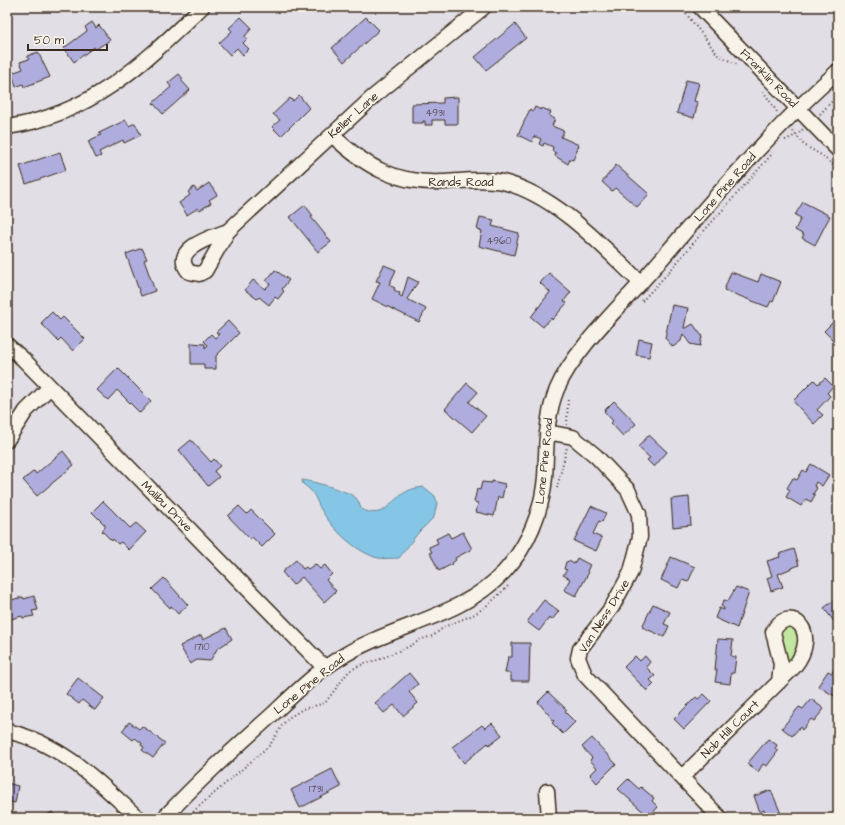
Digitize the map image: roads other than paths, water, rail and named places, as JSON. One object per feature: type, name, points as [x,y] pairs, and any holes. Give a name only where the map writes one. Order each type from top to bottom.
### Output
[{"type":"street","points":[[7,127],[34,121],[70,109],[115,85],[155,52],[202,7]]},
{"type":"street","name":"Keller Lane","points":[[228,230],[373,97],[484,7]]},
{"type":"street","name":"Franklin Road","points":[[700,7],[838,150]]},
{"type":"street","name":"Lone Pine Road","points":[[164,818],[240,743],[324,668],[361,646],[440,613],[471,598],[504,571],[525,543],[538,512],[545,478],[547,432],[550,412],[557,389],[566,372],[581,351],[741,168],[798,107],[838,72]]},
{"type":"street","name":"Rands Road","points":[[332,135],[364,162],[394,177],[424,182],[494,180],[538,196],[562,212],[641,283]]},
{"type":"street","name":"Malibu Drive","points":[[7,345],[50,387],[324,668]]},
{"type":"street","points":[[7,440],[26,411],[50,387]]},
{"type":"street","name":"Van Ness Drive","points":[[547,432],[567,435],[579,441],[620,480],[636,504],[639,514],[640,537],[631,572],[612,607],[580,649],[578,658],[585,675],[720,818]]},
{"type":"street","name":"Nob Hill Court","points":[[682,777],[779,682]]},
{"type":"street","points":[[7,732],[40,741],[63,754],[93,776],[138,818]]},
{"type":"street","points":[[547,791],[549,818]]},
{"type":"water","points":[[302,480],[322,484],[346,492],[356,498],[361,509],[376,513],[382,511],[401,495],[410,490],[424,487],[435,496],[437,503],[434,517],[418,533],[399,558],[375,557],[357,548],[337,531],[322,511],[308,487],[303,484]]}]
